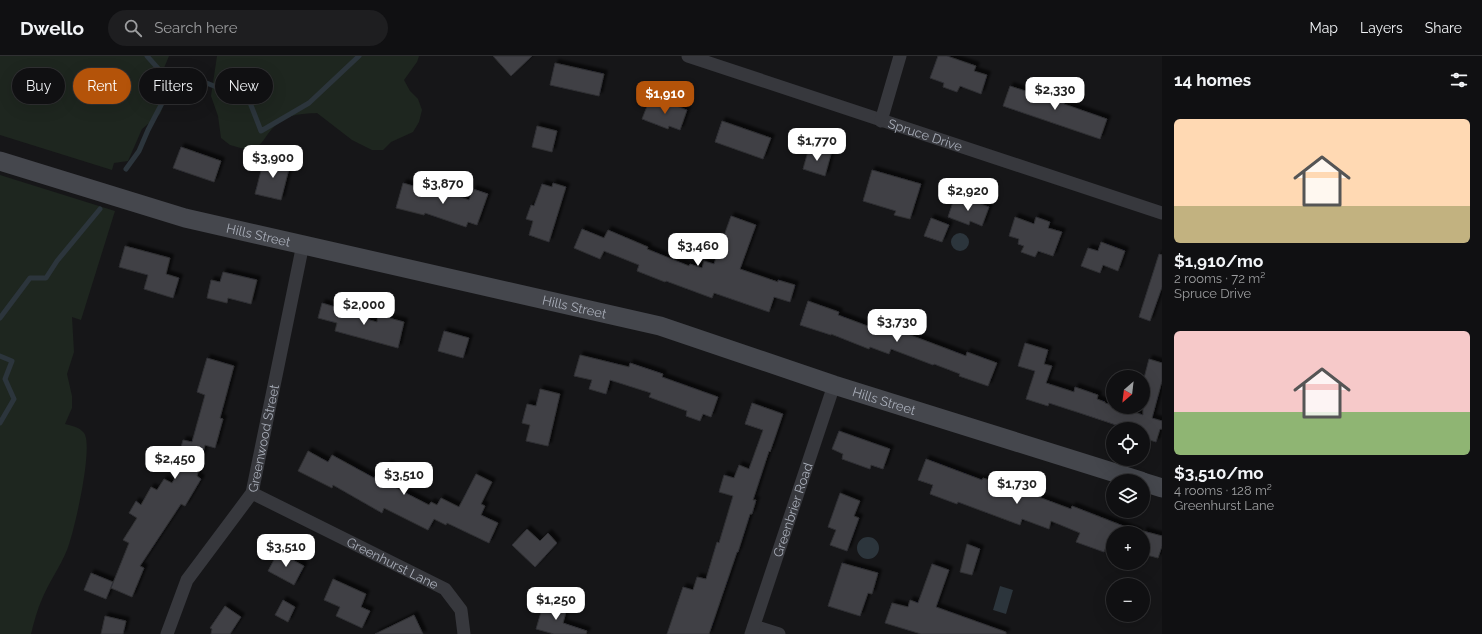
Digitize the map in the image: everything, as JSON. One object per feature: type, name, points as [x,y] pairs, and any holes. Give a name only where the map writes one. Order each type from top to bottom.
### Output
[{"type":"street","name":"Spruce Drive","points":[[688,56],[1162,213]]},
{"type":"street","points":[[881,121],[900,56]]},
{"type":"street","name":"Hills Street","points":[[0,160],[185,218],[660,326],[834,384],[1120,474]]},
{"type":"street","name":"Greenwood Street","points":[[167,634],[187,580],[252,493],[303,244]]},
{"type":"street","name":"Greenbrier Road","points":[[752,630],[834,384]]},
{"type":"street","name":"Hills Street","points":[[1150,484],[1162,488]]},
{"type":"street","name":"Greenhurst Lane","points":[[252,493],[445,589],[461,610],[464,634]]},
{"type":"street","points":[[752,630],[778,634]]},
{"type":"shaded area","points":[[0,56],[169,56],[164,68],[139,68],[139,104],[164,104],[160,114],[142,129],[128,161],[114,163],[112,170],[0,135]]},
{"type":"shaded area","points":[[217,56],[419,56],[417,62],[404,80],[410,91],[418,99],[422,110],[419,122],[413,132],[391,142],[383,150],[372,150],[352,140],[317,113],[294,115],[284,119],[271,130],[260,145],[251,151],[230,145],[221,138],[218,116],[211,96],[215,69],[215,104],[273,104],[273,68],[215,68]]},
{"type":"shaded area","points":[[0,175],[115,211],[81,320],[72,317],[74,352],[67,374],[72,396],[72,408],[65,424],[76,427],[84,433],[87,454],[82,490],[67,550],[42,599],[31,634],[0,634]]},
{"type":"shaded area","points":[[956,233],[964,233],[969,238],[967,249],[964,251],[956,251],[951,246],[951,238]]},
{"type":"shaded area","points":[[868,537],[872,538],[878,544],[878,552],[872,558],[868,559],[864,558],[858,552],[857,548],[858,544],[864,538]]},
{"type":"shaded area","points":[[1000,586],[1013,590],[1006,614],[993,610]]},
{"type":"building","points":[[493,56],[532,56],[511,76]]},
{"type":"building","points":[[938,56],[947,56],[976,66],[974,71],[987,75],[981,94],[960,86],[957,92],[943,87],[944,83],[930,78]]},
{"type":"building","points":[[555,63],[604,74],[599,96],[550,85]]},
{"type":"building","points":[[1010,86],[1044,97],[1047,88],[1067,94],[1064,104],[1107,119],[1100,139],[1003,106]]},
{"type":"building","points":[[649,101],[664,107],[666,102],[687,110],[680,130],[669,126],[668,129],[642,119]]},
{"type":"building","points":[[722,121],[771,138],[763,159],[715,142]]},
{"type":"building","points":[[537,126],[557,131],[552,152],[532,147]]},
{"type":"building","points":[[181,147],[221,161],[214,182],[173,168]]},
{"type":"building","points":[[809,148],[831,154],[825,176],[803,169]]},
{"type":"building","points":[[274,157],[291,161],[281,200],[255,194],[263,163],[272,166]]},
{"type":"building","points":[[872,170],[921,184],[910,219],[894,215],[896,211],[863,201]]},
{"type":"building","points":[[403,183],[451,197],[452,194],[469,200],[473,189],[488,194],[477,225],[468,222],[466,227],[425,213],[424,215],[396,208]]},
{"type":"building","points":[[553,183],[566,187],[549,242],[529,235],[533,221],[526,219],[531,205],[534,206],[542,184],[552,187]]},
{"type":"building","points":[[954,199],[969,204],[970,200],[989,207],[982,226],[970,221],[969,225],[948,217]]},
{"type":"building","points":[[731,216],[756,225],[740,269],[778,282],[778,280],[795,285],[790,302],[774,297],[769,312],[714,293],[712,298],[637,271],[639,265],[604,251],[600,259],[574,248],[582,229],[604,238],[608,230],[648,247],[647,249],[689,266],[690,264],[702,268],[704,261],[714,264]]},
{"type":"building","points":[[1015,217],[1034,224],[1036,217],[1050,222],[1048,228],[1062,232],[1053,256],[1038,251],[1035,257],[1021,252],[1024,246],[1018,244],[1019,239],[1009,236]]},
{"type":"building","points":[[931,218],[949,225],[942,242],[924,236]]},
{"type":"building","points":[[1101,242],[1125,251],[1118,271],[1103,265],[1100,273],[1081,266],[1088,248],[1098,251]]},
{"type":"building","points":[[125,246],[170,258],[166,274],[179,278],[173,298],[144,289],[148,275],[119,267]]},
{"type":"building","points":[[1159,254],[1162,255],[1162,287],[1150,321],[1139,317]]},
{"type":"building","points":[[223,272],[257,280],[251,304],[228,298],[227,303],[207,298],[211,280],[220,282]]},
{"type":"building","points":[[808,301],[839,312],[838,315],[873,328],[877,317],[899,325],[897,330],[966,356],[967,352],[997,363],[988,386],[959,376],[960,374],[934,364],[933,365],[891,349],[889,354],[870,347],[869,349],[831,334],[800,325]]},
{"type":"building","points":[[322,303],[342,309],[341,312],[377,322],[378,315],[404,322],[398,348],[335,331],[337,323],[318,318]]},
{"type":"building","points":[[444,331],[469,338],[463,358],[438,351]]},
{"type":"building","points":[[1025,343],[1048,350],[1044,364],[1052,366],[1046,383],[1074,392],[1075,387],[1098,395],[1097,399],[1106,403],[1106,414],[1143,415],[1150,414],[1150,370],[1146,370],[1149,359],[1162,363],[1162,381],[1152,418],[1162,421],[1162,429],[1160,429],[1156,442],[1150,440],[1150,422],[1107,422],[1049,403],[1048,406],[1026,399],[1035,371],[1018,366]]},
{"type":"building","points":[[580,355],[629,367],[630,363],[663,374],[662,377],[718,397],[711,417],[703,414],[700,421],[686,416],[687,411],[649,397],[651,393],[610,380],[606,394],[589,389],[592,380],[574,376]]},
{"type":"building","points":[[207,358],[234,366],[220,418],[223,419],[215,448],[205,445],[197,476],[201,479],[185,506],[181,504],[140,566],[144,568],[132,597],[111,588],[129,543],[123,540],[137,518],[129,513],[136,501],[141,505],[151,487],[157,490],[164,479],[172,483],[187,457],[179,455],[183,440],[192,442],[205,395],[197,392]]},
{"type":"building","points":[[540,389],[560,394],[548,446],[526,441],[530,425],[522,423],[527,404],[536,406]]},
{"type":"building","points":[[752,403],[783,414],[753,500],[756,500],[752,514],[750,514],[709,634],[667,634],[683,587],[693,590],[697,577],[706,579],[717,542],[719,543],[733,496],[719,492],[724,475],[734,478],[739,465],[749,469],[763,430],[745,424]]},
{"type":"building","points":[[839,431],[890,449],[883,469],[871,465],[870,469],[842,459],[843,454],[832,449]]},
{"type":"building","points":[[308,451],[328,462],[332,455],[374,478],[376,475],[380,477],[388,464],[404,473],[396,488],[429,505],[431,502],[437,505],[441,498],[459,507],[476,474],[492,482],[481,504],[485,506],[481,515],[498,523],[489,543],[447,523],[446,525],[434,519],[428,530],[384,508],[382,513],[333,485],[332,488],[298,471]]},
{"type":"building","points":[[926,459],[982,480],[983,478],[1071,509],[1072,506],[1124,526],[1106,526],[1106,547],[1104,552],[1076,542],[1080,533],[1051,521],[1049,529],[1022,519],[1020,525],[958,502],[957,504],[930,494],[933,485],[918,480]]},
{"type":"building","points":[[840,493],[860,501],[854,516],[859,518],[847,551],[830,545],[836,530],[828,527]]},
{"type":"building","points":[[527,529],[540,541],[548,533],[557,543],[535,567],[512,545]]},
{"type":"building","points":[[1150,533],[1162,536],[1162,546],[1158,558],[1150,556]]},
{"type":"building","points":[[967,544],[980,549],[972,575],[960,572]]},
{"type":"building","points":[[278,552],[304,566],[294,585],[268,571]]},
{"type":"building","points":[[842,563],[878,573],[872,594],[868,593],[860,616],[828,606]]},
{"type":"building","points":[[932,564],[949,570],[936,607],[1006,632],[1006,634],[921,634],[885,623],[892,603],[908,607],[910,600],[918,603]]},
{"type":"building","points":[[91,573],[113,582],[106,599],[84,590]]},
{"type":"building","points":[[333,579],[366,594],[361,607],[370,611],[362,628],[336,616],[340,607],[324,600]]},
{"type":"building","points":[[283,600],[295,607],[288,622],[275,615]]},
{"type":"building","points":[[544,602],[567,608],[563,623],[587,631],[586,634],[554,634],[536,629]]},
{"type":"building","points":[[225,606],[241,617],[230,634],[211,634],[212,629],[210,628]]},
{"type":"building","points":[[414,615],[423,634],[375,634]]},
{"type":"building","points":[[105,616],[126,621],[123,634],[101,634]]},
{"type":"waterway","points":[[147,56],[172,84],[204,82],[249,100],[261,131],[309,103],[359,56]]},
{"type":"waterway","points":[[126,169],[139,151],[162,104]]},
{"type":"waterway","points":[[0,318],[30,278],[46,278],[57,261],[100,209]]},
{"type":"waterway","points":[[0,356],[12,361],[5,379],[14,399],[0,423]]}]
